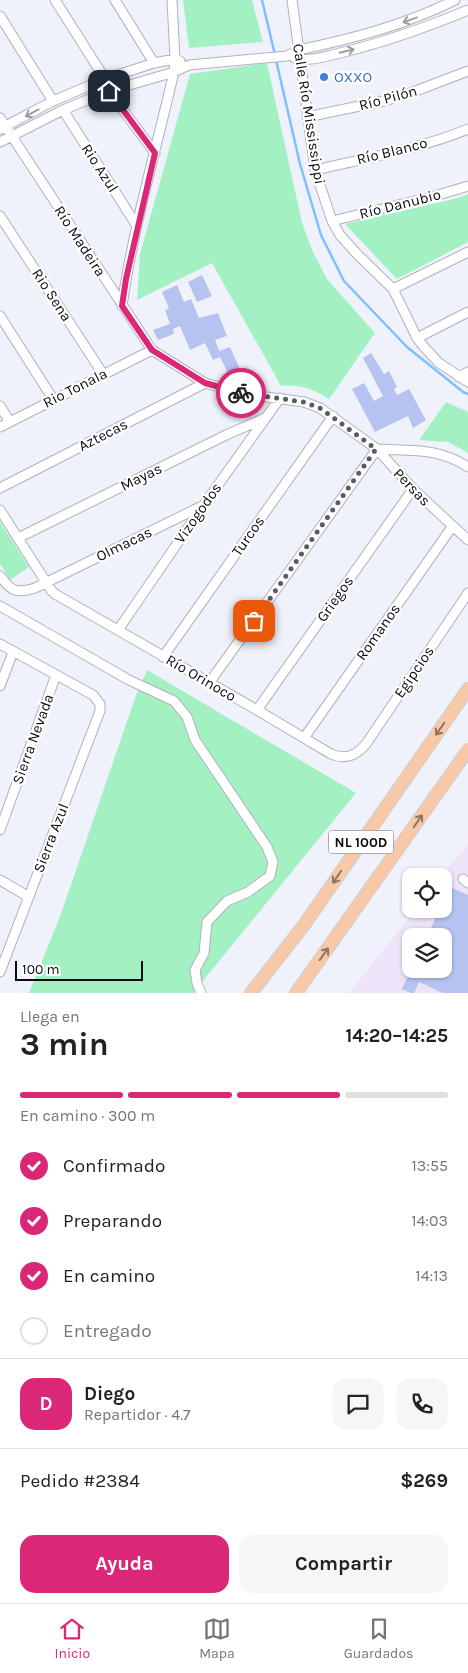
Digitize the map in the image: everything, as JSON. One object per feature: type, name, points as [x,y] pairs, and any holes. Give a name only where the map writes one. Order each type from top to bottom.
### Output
[{"type":"highway","name":"NL 100D","points":[[251,993],[304,925],[468,689]]},
{"type":"highway","name":"NL 100D","points":[[296,993],[468,750]]},
{"type":"street","points":[[55,0],[105,79]]},
{"type":"street","points":[[115,0],[154,63]]},
{"type":"street","points":[[122,306],[126,279],[174,72],[172,0]]},
{"type":"street","name":"Calle Río Mississippi","points":[[292,0],[315,170],[332,221],[340,235],[357,254],[393,289],[417,338],[432,356],[468,382]]},
{"type":"street","points":[[299,55],[394,26],[431,12],[455,0]]},
{"type":"street","points":[[0,141],[63,110],[109,91],[174,72],[189,65],[284,56],[330,55],[395,38],[468,10]]},
{"type":"street","points":[[0,16],[53,101]]},
{"type":"street","points":[[3,128],[53,101],[105,79],[154,63],[175,59],[189,65]]},
{"type":"street","name":"Río Pilón","points":[[307,117],[388,100],[468,71]]},
{"type":"street","points":[[109,91],[155,153]]},
{"type":"street","name":"Rio Azul","points":[[63,110],[138,226]]},
{"type":"street","name":"Río Madeira","points":[[0,118],[3,128],[12,136],[152,350],[205,383],[246,394],[304,402],[320,408],[333,416]]},
{"type":"street","name":"Río Blanco","points":[[315,170],[404,149],[468,129]]},
{"type":"street","name":"Río Danubio","points":[[332,221],[468,186]]},
{"type":"street","name":"Rio Sena","points":[[0,216],[103,374]]},
{"type":"street","points":[[393,289],[468,252]]},
{"type":"street","points":[[417,338],[468,312]]},
{"type":"street","points":[[0,316],[53,399]]},
{"type":"street","name":"Rio Tonala","points":[[0,427],[152,350]]},
{"type":"street","points":[[459,377],[468,372]]},
{"type":"street","name":"Aztecas","points":[[0,488],[205,383]]},
{"type":"street","name":"Vizogodos","points":[[118,630],[280,398]]},
{"type":"street","points":[[0,406],[10,422]]},
{"type":"street","name":"Persas","points":[[333,416],[376,449],[413,489],[468,540]]},
{"type":"street","name":"Turcos","points":[[163,657],[333,416]]},
{"type":"street","name":"Mayas","points":[[18,538],[226,435],[265,418]]},
{"type":"street","points":[[209,683],[376,449],[428,451],[445,454],[468,467]]},
{"type":"street","name":"Griegos","points":[[257,710],[413,489]]},
{"type":"street","name":"Olmacas","points":[[46,583],[203,506]]},
{"type":"street","name":"Río Orinoco","points":[[0,510],[46,583],[55,594],[338,757],[351,756],[360,751]]},
{"type":"street","name":"Romanos","points":[[304,738],[452,527]]},
{"type":"street","points":[[0,576],[12,589],[18,592],[46,583]]},
{"type":"street","name":"Egipcios","points":[[360,751],[468,593]]},
{"type":"street","points":[[0,606],[129,680],[174,701],[187,718],[194,740],[267,846],[273,862],[270,876],[248,892],[227,901],[207,922],[204,953],[195,970],[201,993]]},
{"type":"street","points":[[0,644],[56,676]]},
{"type":"street","points":[[0,686],[13,652]]},
{"type":"street","name":"Sierra Azul","points":[[0,972],[99,716],[100,704],[93,695],[56,676]]},
{"type":"street","name":"Sierra Nevada","points":[[0,830],[56,676]]},
{"type":"street","points":[[0,880],[28,897]]},
{"type":"shaded area","points":[[468,844],[468,993],[349,993],[409,918],[452,918],[452,868],[448,868]]},
{"type":"green space","points":[[183,0],[252,0],[263,42],[189,48]]},
{"type":"green space","points":[[267,63],[302,223],[313,252],[327,279],[375,333],[329,399],[318,392],[306,388],[281,386],[212,263],[137,300],[140,254],[190,74]]},
{"type":"green space","points":[[468,194],[468,242],[397,279],[345,224],[458,198]]},
{"type":"green space","points":[[446,402],[468,412],[468,453],[448,442],[419,440]]},
{"type":"green space","points":[[0,522],[29,567],[10,580],[0,564]]},
{"type":"green space","points":[[147,670],[356,793],[193,993],[29,993],[61,914],[135,698]]},
{"type":"building","points":[[202,275],[212,296],[197,302],[188,282]]},
{"type":"building","points":[[177,285],[184,302],[191,299],[199,318],[218,313],[227,336],[215,340],[219,351],[230,347],[244,378],[234,383],[220,357],[213,360],[205,343],[190,350],[180,326],[173,329],[174,334],[158,340],[153,330],[170,324],[165,310],[169,308],[162,292]]},
{"type":"building","points":[[371,353],[384,374],[389,371],[397,387],[394,389],[397,395],[409,389],[426,420],[413,428],[408,416],[375,432],[352,389],[364,383],[374,401],[383,396],[363,358]]},
{"type":"building","points":[[452,888],[468,895],[468,993],[443,993],[419,982],[414,993],[402,989],[407,978],[452,978],[452,928],[431,928],[436,918],[452,918]]},
{"type":"waterway","points":[[262,0],[275,55]]},
{"type":"waterway","points":[[276,60],[300,164],[321,235],[344,281],[407,347],[468,394]]},
{"type":"way so far","points":[[241,393],[304,402],[320,408],[376,449],[254,621]]},
{"type":"place","name":"OXXO","points":[[324,77]]},
{"type":"route","points":[[109,91],[155,153],[126,279],[122,306],[152,350],[205,383],[241,393]]}]
